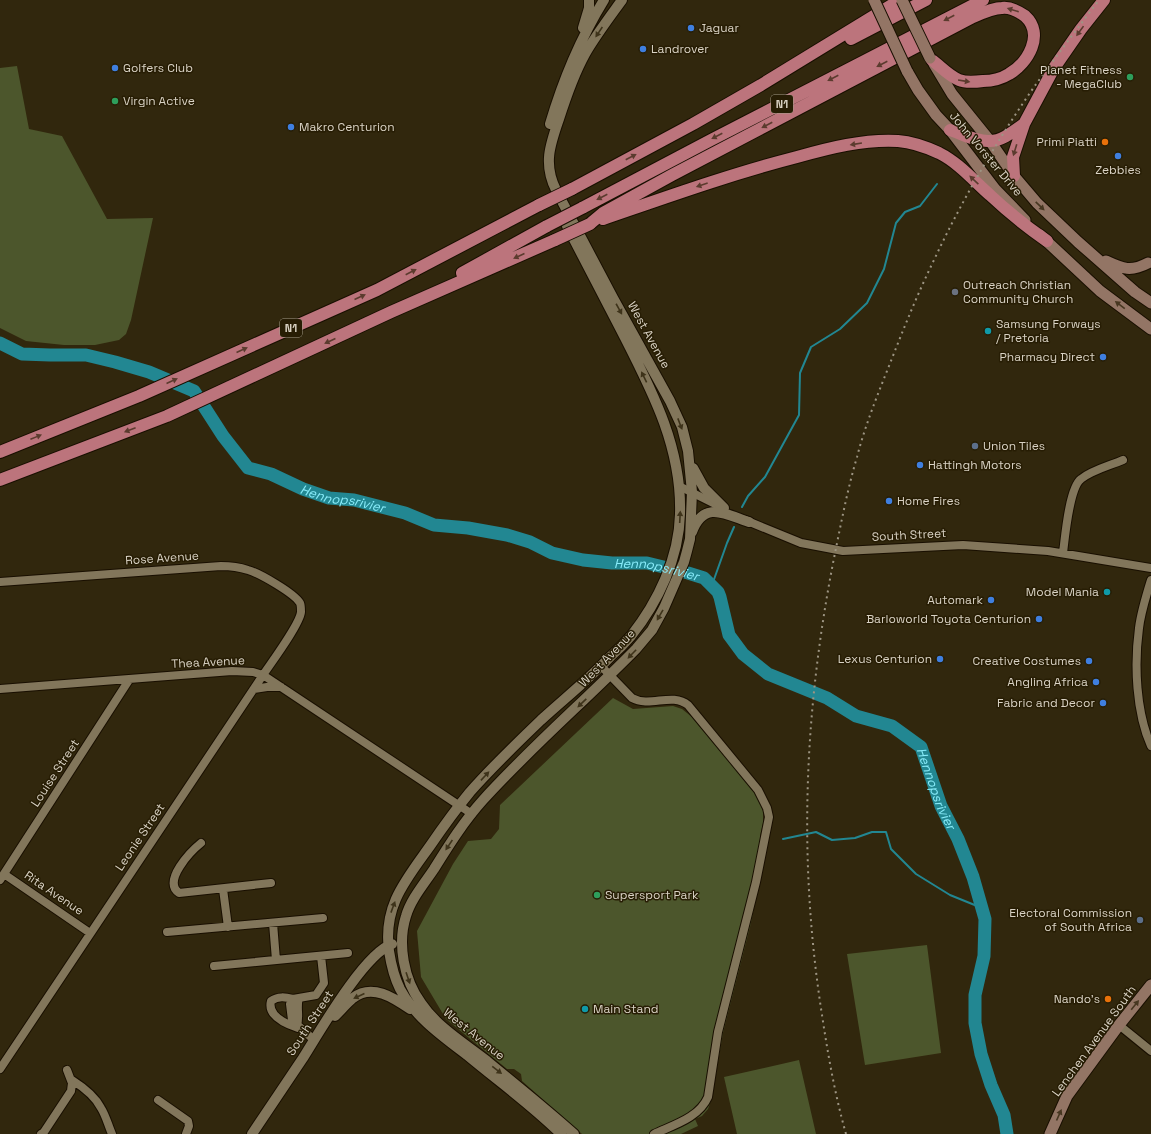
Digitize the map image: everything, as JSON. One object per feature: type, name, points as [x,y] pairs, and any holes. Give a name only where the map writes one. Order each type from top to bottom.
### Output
[{"type":"highway","points":[[761,85],[901,0]]},
{"type":"highway","name":"N1","points":[[0,452],[139,396],[377,290],[572,189],[693,124],[761,85],[926,0]]},
{"type":"highway","name":"N1","points":[[0,480],[167,416],[391,312],[547,226],[983,0]]},
{"type":"highway","points":[[1014,176],[1013,157],[1024,124],[1054,68],[1081,29],[1104,0]]},
{"type":"highway","points":[[590,223],[603,213],[672,175],[824,94],[976,16],[999,8],[1010,8],[1019,12],[1031,24],[1034,40],[1031,49],[1023,62],[1005,76],[985,81],[962,81],[954,78],[931,59]]},
{"type":"highway","points":[[950,130],[990,142],[1006,136],[1024,124]]},
{"type":"highway","points":[[391,312],[590,223],[764,165],[844,146],[881,141],[899,141],[923,147],[948,158],[1018,220],[1047,241]]},
{"type":"main road","name":"John Vorster Drive","points":[[874,0],[907,71],[918,90],[995,189],[1100,291],[1151,328]]},
{"type":"main road","name":"John Vorster Drive","points":[[901,0],[931,59],[952,94],[1036,203],[1135,292],[1151,303]]},
{"type":"main road","points":[[1096,257],[1126,269],[1136,268],[1148,263]]},
{"type":"main road","name":"Lenchen Avenue South","points":[[1050,1134],[1067,1096],[1119,1025],[1151,985]]},
{"type":"street","points":[[578,48],[589,0]]},
{"type":"street","name":"West Avenue","points":[[561,1134],[418,1015],[397,983],[390,961],[388,923],[399,892],[423,855],[459,805],[507,753],[629,638],[650,610],[657,597],[675,548],[680,518],[679,486],[675,458],[661,412],[544,178],[542,158],[545,142],[568,70],[591,21],[604,0]]},
{"type":"street","name":"West Avenue","points":[[574,1134],[513,1082],[440,1025],[426,1011],[409,980],[405,967],[402,940],[406,917],[412,901],[450,842],[472,814],[506,777],[636,649],[652,630],[668,600],[684,562],[690,539],[692,492],[689,459],[682,427],[670,401],[556,190],[550,175],[549,159],[551,144],[573,80],[587,50],[620,0]]},
{"type":"street","points":[[689,459],[704,488],[724,508]]},
{"type":"street","points":[[1062,553],[1072,495],[1077,483],[1082,478],[1093,472],[1123,460]]},
{"type":"street","name":"South Street","points":[[679,486],[749,522],[800,543],[843,551],[963,545],[1062,553],[1150,568]]},
{"type":"street","points":[[690,539],[698,519],[711,512],[718,512],[749,522]]},
{"type":"street","name":"Rose Avenue","points":[[0,582],[221,566],[234,567],[260,574],[293,596],[300,604],[300,618]]},
{"type":"street","points":[[1151,580],[1142,610],[1137,648],[1137,682],[1142,715],[1151,746]]},
{"type":"street","name":"Leonie Street","points":[[0,1069],[300,618]]},
{"type":"street","points":[[601,666],[632,698],[638,701],[647,702],[677,700],[688,705],[758,790],[767,808],[769,817],[756,882],[718,1032],[708,1097],[704,1105],[692,1116],[654,1134]]},
{"type":"street","name":"Thea Avenue","points":[[0,689],[232,671],[253,672],[263,675],[472,814]]},
{"type":"street","name":"Louise Street","points":[[2,877],[129,680]]},
{"type":"street","points":[[254,689],[267,687],[282,688]]},
{"type":"street","points":[[1142,715],[1151,713]]},
{"type":"street","points":[[201,843],[180,865],[175,878],[174,886],[179,893],[271,883]]},
{"type":"street","name":"Rita Avenue","points":[[2,877],[90,933]]},
{"type":"street","points":[[223,889],[228,927]]},
{"type":"street","points":[[167,932],[323,918]]},
{"type":"street","points":[[273,923],[276,960]]},
{"type":"street","name":"South Street","points":[[252,1134],[347,989],[363,969],[381,951],[388,945],[402,940]]},
{"type":"street","points":[[214,966],[348,953]]},
{"type":"street","points":[[314,1040],[300,1028],[292,1026],[277,1017],[271,1009],[271,1001],[276,998],[284,997],[296,998],[313,996],[323,985],[321,956]]},
{"type":"street","points":[[321,1029],[354,997],[369,992],[384,993],[418,1015]]},
{"type":"street","points":[[296,998],[300,1028]]},
{"type":"street","points":[[1119,1025],[1151,1050]]},
{"type":"street","points":[[44,1134],[71,1090],[72,1080],[68,1070]]},
{"type":"street","points":[[72,1080],[83,1087],[98,1103],[112,1134]]},
{"type":"street","points":[[158,1100],[188,1121],[189,1126],[186,1134]]},
{"type":"green space","points":[[17,66],[29,129],[62,136],[107,219],[153,218],[131,320],[126,334],[119,340],[95,345],[64,345],[26,341],[0,328],[0,68]]},
{"type":"green space","name":"Supersport Park","points":[[613,698],[633,709],[673,706],[682,709],[692,717],[759,798],[763,811],[763,823],[760,836],[769,839],[750,927],[723,1033],[712,1098],[708,1109],[702,1116],[695,1119],[698,1126],[681,1134],[582,1134],[522,1081],[521,1074],[514,1069],[507,1069],[446,1019],[421,977],[417,931],[453,864],[468,841],[491,839],[499,829],[500,805]]},
{"type":"green space","points":[[927,945],[941,1053],[865,1065],[847,954]]},
{"type":"green space","points":[[799,1060],[816,1134],[737,1134],[724,1077]]},
{"type":"waterway","points":[[742,507],[748,496],[765,477],[799,415],[800,373],[811,347],[840,329],[867,303],[884,269],[896,223],[905,212],[920,206],[937,184]]},
{"type":"waterway","name":"Hennopsrivier","points":[[0,343],[22,354],[86,355],[115,362],[149,372],[194,391],[223,436],[248,468],[271,474],[303,489],[329,498],[354,500],[405,513],[434,525],[468,528],[507,535],[530,542],[552,553],[583,560],[612,563],[647,563],[704,578],[718,592],[729,635],[743,654],[768,674],[827,698],[856,716],[892,726],[921,747],[941,806],[958,839],[973,877],[985,919],[984,956],[975,995],[975,1023],[981,1054],[991,1085],[1004,1115],[1007,1134]]},
{"type":"waterway","points":[[712,585],[734,527]]},
{"type":"waterway","points":[[783,839],[816,832],[832,840],[855,838],[872,832],[886,832],[891,849],[916,874],[950,895],[982,908]]},
{"type":"railway","points":[[846,1134],[832,1075],[814,957],[807,843],[808,786],[816,672],[824,615],[847,495],[867,422],[916,299],[945,238],[968,193],[1006,129],[1034,87],[1099,0]]},
{"type":"place","name":"Jaguar","points":[[691,28]]},
{"type":"place","name":"Landrover","points":[[643,49]]},
{"type":"place","name":"Golfers Club","points":[[115,68]]},
{"type":"place","name":"Planet Fitness - MegaClub","points":[[1130,77]]},
{"type":"place","name":"Virgin Active","points":[[115,101]]},
{"type":"place","name":"Makro Centurion","points":[[291,127]]},
{"type":"place","name":"Primi Piatti","points":[[1105,142]]},
{"type":"place","name":"Zebbies","points":[[1118,156]]},
{"type":"place","name":"Outreach Christian Community Church","points":[[955,292]]},
{"type":"place","name":"Samsung Forways / Pretoria","points":[[988,331]]},
{"type":"place","name":"Pharmacy Direct","points":[[1103,357]]},
{"type":"place","name":"Union Tiles","points":[[975,446]]},
{"type":"place","name":"Hattingh Motors","points":[[920,465]]},
{"type":"place","name":"Home Fires","points":[[889,501]]},
{"type":"place","name":"Model Mania","points":[[1107,592]]},
{"type":"place","name":"Automark","points":[[991,600]]},
{"type":"place","name":"Barloworld Toyota Centurion","points":[[1039,619]]},
{"type":"place","name":"Lexus Centurion","points":[[940,659]]},
{"type":"place","name":"Creative Costumes","points":[[1089,661]]},
{"type":"place","name":"Angling Africa","points":[[1096,682]]},
{"type":"place","name":"Fabric and Decor","points":[[1103,703]]},
{"type":"place","name":"Supersport Park","points":[[597,895]]},
{"type":"place","name":"Electoral Commission of South Africa","points":[[1140,920]]},
{"type":"place","name":"Nando's","points":[[1108,999]]},
{"type":"place","name":"Main Stand","points":[[585,1009]]}]
